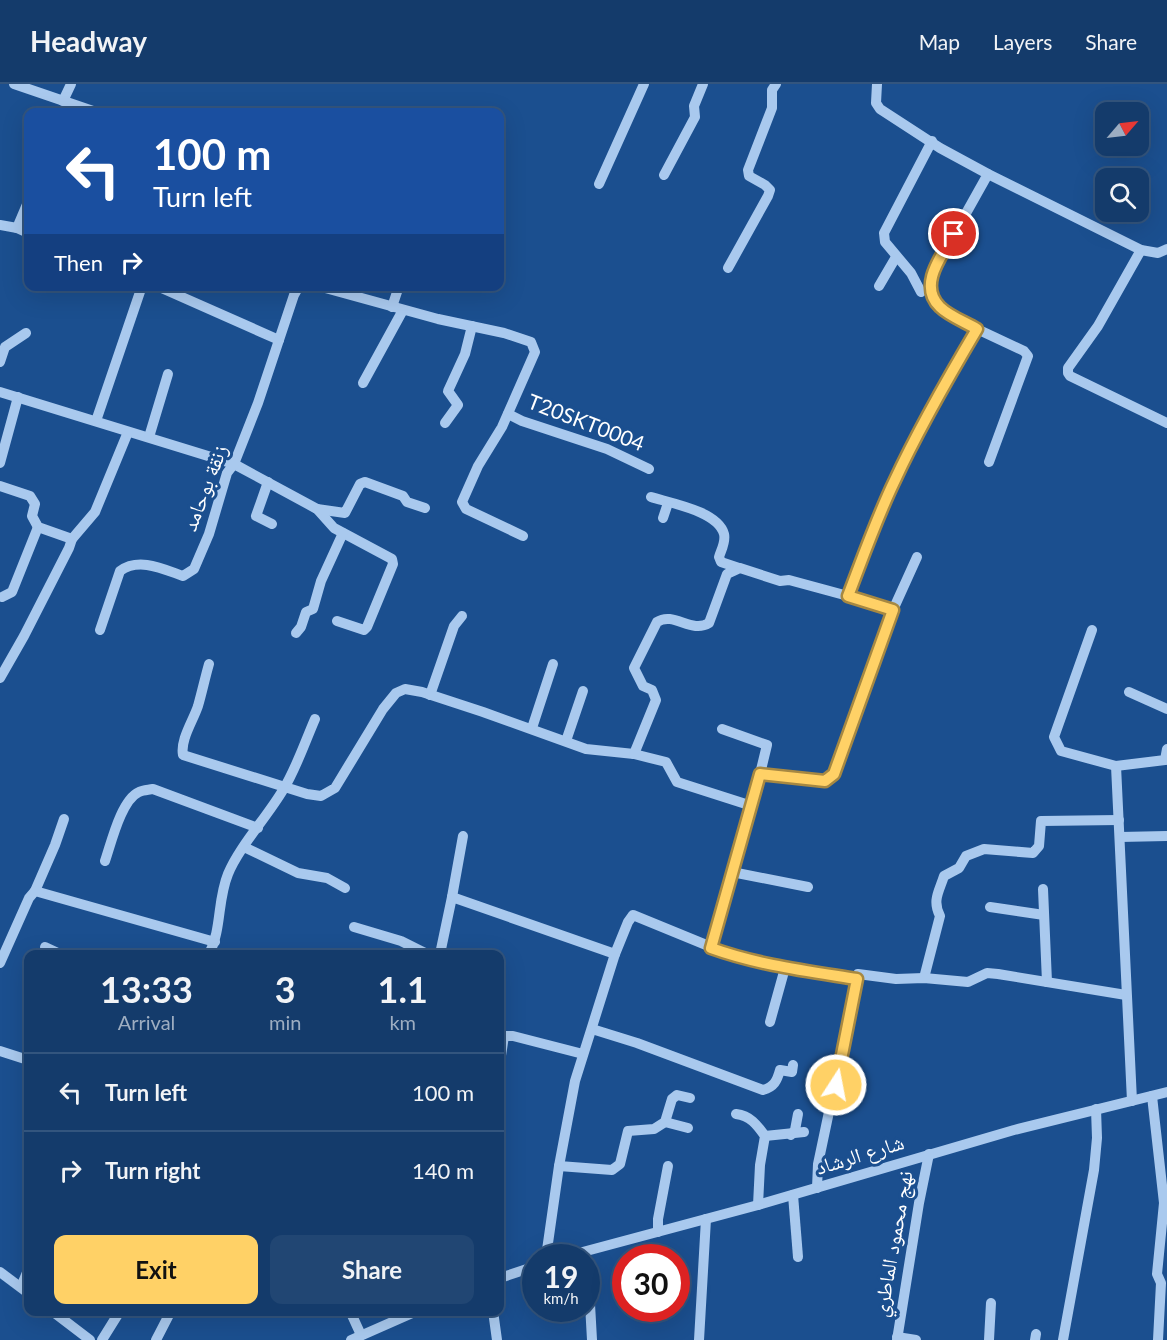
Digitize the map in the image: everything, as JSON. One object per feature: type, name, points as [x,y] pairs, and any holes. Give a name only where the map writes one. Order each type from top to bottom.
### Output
[{"type":"street","points":[[14,84],[66,105],[71,84]]},
{"type":"street","points":[[599,184],[644,84]]},
{"type":"street","points":[[664,175],[695,117],[694,106],[703,84]]},
{"type":"street","points":[[728,268],[770,190],[749,176],[748,170],[772,108],[772,90],[776,84]]},
{"type":"street","points":[[877,84],[876,103],[880,109],[932,141],[988,174],[1167,261]]},
{"type":"street","points":[[921,292],[911,273],[885,242],[884,233],[932,141]]},
{"type":"street","points":[[988,174],[932,274],[930,285],[932,297],[940,307],[977,329],[1023,351],[1028,356],[988,462]]},
{"type":"street","points":[[17,228],[24,211]]},
{"type":"street","points":[[0,225],[24,231]]},
{"type":"street","points":[[1153,254],[1162,253],[1167,249]]},
{"type":"street","points":[[1141,250],[1098,326],[1068,368],[1068,373],[1167,423]]},
{"type":"street","points":[[879,286],[896,257]]},
{"type":"street","points":[[96,421],[140,291]]},
{"type":"street","points":[[168,291],[279,340]]},
{"type":"street","name":"زنقة بوحامد","points":[[100,630],[120,571],[126,567],[151,565],[183,576],[194,569],[209,534],[227,473],[234,464],[258,403],[296,291]]},
{"type":"street","points":[[335,291],[397,309],[531,342],[535,352],[508,414],[478,466],[462,502],[466,509],[523,536]]},
{"type":"street","points":[[363,383],[397,309],[399,291]]},
{"type":"street","points":[[445,423],[458,405],[448,391],[465,354],[472,326]]},
{"type":"street","points":[[848,596],[895,479],[933,403],[977,329]]},
{"type":"street","points":[[0,362],[5,347],[26,333]]},
{"type":"street","points":[[149,437],[168,374]]},
{"type":"street","points":[[0,392],[234,464],[317,509],[334,528],[392,559],[393,564],[367,627],[364,630],[338,621]]},
{"type":"street","points":[[0,464],[18,398]]},
{"type":"street","name":"T20SKT0004","points":[[508,414],[522,422],[606,449],[649,468]]},
{"type":"street","points":[[0,678],[4,661],[28,627],[72,538],[94,512],[128,432]]},
{"type":"street","points":[[268,482],[256,516],[272,524]]},
{"type":"street","points":[[317,509],[345,513],[360,484],[365,482],[403,496],[407,502],[425,508]]},
{"type":"street","points":[[0,486],[30,496],[36,504],[32,516],[38,527],[72,538]]},
{"type":"street","points":[[651,497],[688,507],[715,521],[721,527],[724,535],[719,557],[721,562],[780,581],[789,580],[893,610]]},
{"type":"street","points":[[663,518],[668,503]]},
{"type":"street","points":[[2,597],[12,592],[38,527]]},
{"type":"street","points":[[296,633],[301,627],[306,612],[313,609],[321,581],[343,533]]},
{"type":"street","points":[[760,774],[825,781],[834,774],[893,610],[917,557]]},
{"type":"street","points":[[634,754],[656,700],[652,690],[643,686],[634,668],[652,630],[657,622],[670,618],[698,627],[709,623],[727,574],[740,568]]},
{"type":"street","points":[[430,695],[454,626],[462,616]]},
{"type":"street","points":[[1092,630],[1053,737],[1061,751],[1116,766],[1166,756]]},
{"type":"street","points":[[209,664],[198,705],[185,740],[183,755],[285,788],[321,795],[335,789],[384,709],[396,693],[405,689],[532,728],[586,749],[634,754],[666,762],[677,782],[752,806]]},
{"type":"street","points":[[532,728],[553,664]]},
{"type":"street","points":[[566,741],[583,691]]},
{"type":"street","points":[[1129,692],[1167,709]]},
{"type":"street","points":[[211,950],[219,927],[221,894],[228,874],[285,788],[315,719]]},
{"type":"street","points":[[711,948],[752,806],[766,745],[722,729]]},
{"type":"street","points":[[1116,766],[1132,1101]]},
{"type":"street","points":[[105,861],[117,825],[128,803],[138,792],[144,790],[153,789],[258,828]]},
{"type":"street","points":[[0,963],[29,898],[35,891],[64,819]]},
{"type":"street","points":[[924,978],[940,916],[936,898],[944,876],[959,868],[966,856],[984,849],[1033,853],[1039,846],[1041,821],[1119,820]]},
{"type":"street","points":[[441,950],[463,836]]},
{"type":"street","points":[[1120,837],[1167,836]]},
{"type":"street","points":[[244,847],[298,873],[327,878],[345,888]]},
{"type":"street","points":[[732,872],[808,887]]},
{"type":"street","points":[[1042,889],[1047,982]]},
{"type":"street","points":[[35,891],[215,942]]},
{"type":"street","points":[[452,897],[615,954]]},
{"type":"street","points":[[990,908],[1044,915]]},
{"type":"street","points":[[548,1244],[575,1081],[615,954],[633,915],[738,958],[857,979]]},
{"type":"street","points":[[354,927],[420,950]]},
{"type":"street","points":[[45,947],[51,950]]},
{"type":"street","points":[[770,1023],[785,968]]},
{"type":"street","points":[[817,1188],[818,1164],[858,974],[896,979],[924,978],[968,982],[987,974],[1126,995]]},
{"type":"street","points":[[592,1029],[637,1042],[763,1090],[770,1088],[777,1081],[780,1070],[792,1072],[793,1065]]},
{"type":"street","points":[[504,1036],[513,1036],[583,1054]]},
{"type":"street","points":[[0,1051],[24,1059]]},
{"type":"street","name":"شارع الرشاد","points":[[600,1249],[929,1154],[1167,1092]]},
{"type":"street","points":[[560,1166],[612,1170],[620,1164],[628,1131],[654,1129],[665,1122],[672,1099],[678,1095],[690,1098]]},
{"type":"street","points":[[1152,1096],[1164,1203],[1157,1274],[1161,1283],[1163,1328],[1158,1340]]},
{"type":"street","points":[[1063,1340],[1094,1170],[1097,1138],[1096,1109]]},
{"type":"street","points":[[736,1114],[746,1116],[753,1121],[765,1136],[760,1165],[758,1205]]},
{"type":"street","points":[[791,1135],[795,1130],[798,1114]]},
{"type":"street","points":[[665,1122],[688,1128]]},
{"type":"street","points":[[765,1136],[804,1132]]},
{"type":"street","name":"نهج محمود الماطري","points":[[897,1339],[929,1154]]},
{"type":"street","points":[[658,1232],[658,1219],[668,1166]]},
{"type":"street","points":[[793,1195],[798,1257]]},
{"type":"street","points":[[699,1340],[706,1219]]},
{"type":"street","points":[[504,1277],[522,1271]]},
{"type":"street","points":[[0,1272],[24,1289]]},
{"type":"street","points":[[989,1340],[991,1303]]},
{"type":"street","points":[[59,1316],[90,1340]]},
{"type":"street","points":[[102,1340],[117,1316]]},
{"type":"street","points":[[156,1340],[168,1316]]},
{"type":"street","points":[[351,1316],[356,1338],[406,1316]]},
{"type":"street","points":[[494,1316],[497,1340]]},
{"type":"street","points":[[591,1322],[592,1340]]},
{"type":"street","points":[[897,1339],[916,1340]]},
{"type":"route","points":[[836,1085],[857,979],[770,966],[711,948],[760,774],[825,781],[834,774],[893,610],[848,596],[895,479],[933,403],[977,329],[940,307],[932,297],[930,285],[932,274],[954,234]]}]
